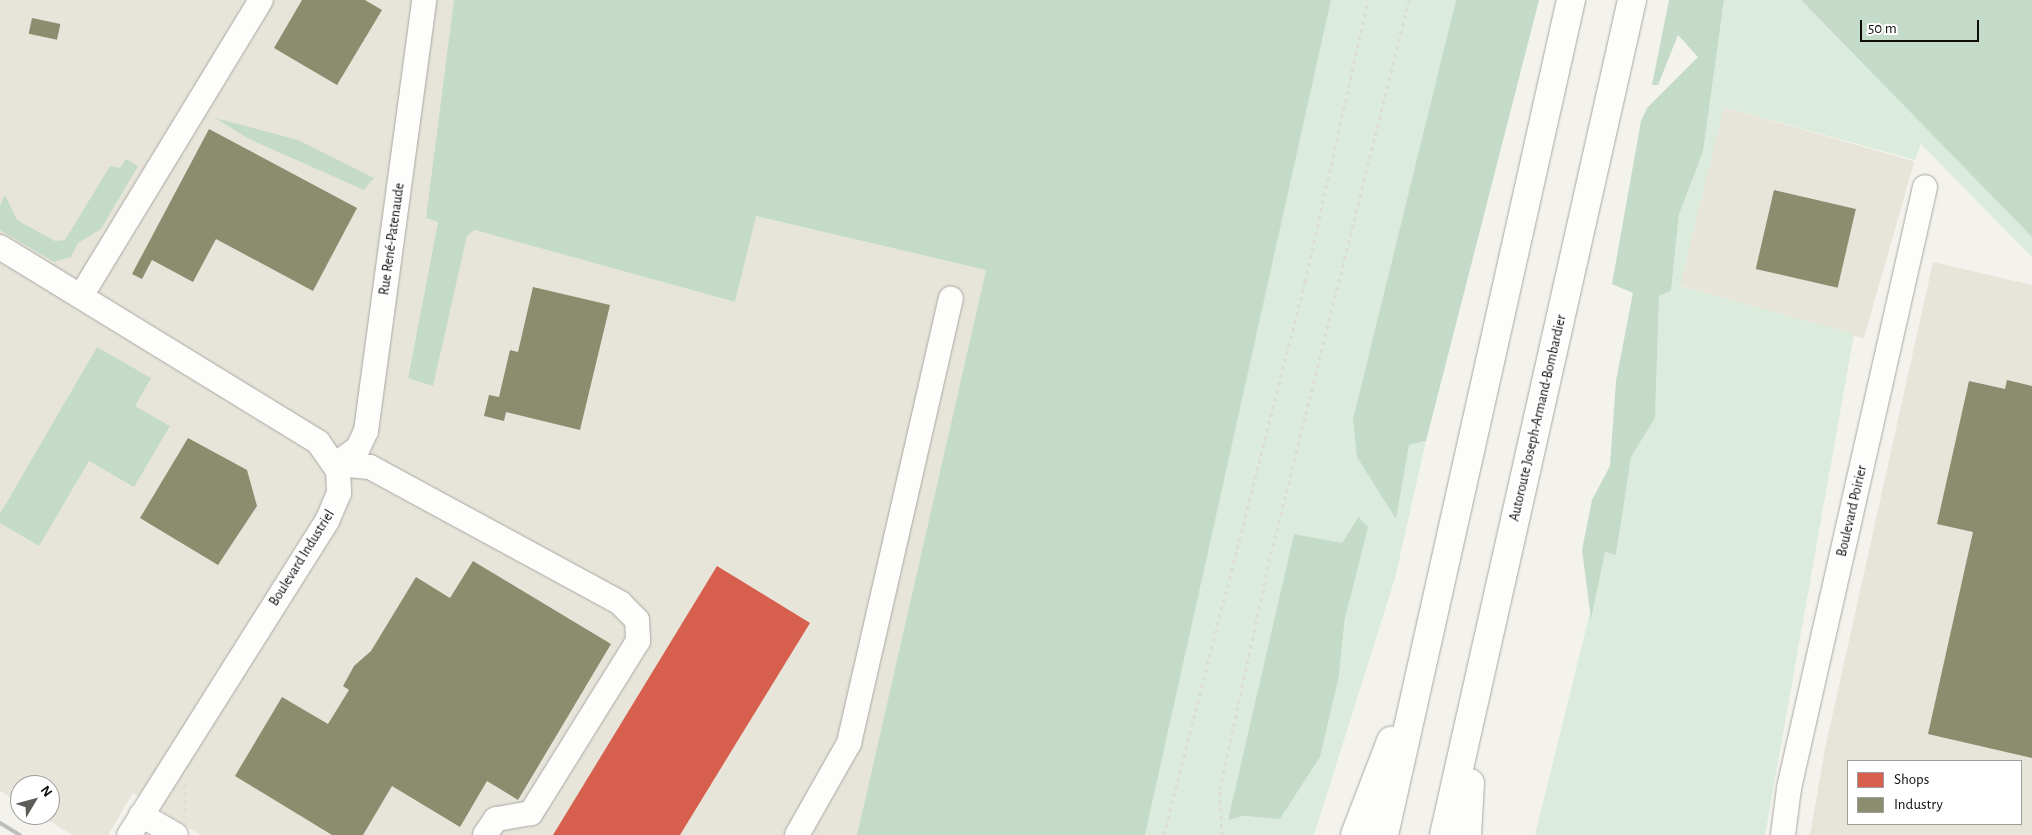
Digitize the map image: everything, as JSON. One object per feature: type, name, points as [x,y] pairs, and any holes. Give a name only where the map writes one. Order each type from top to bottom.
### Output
[{"type":"highway","points":[[1384,835],[1571,0]]},
{"type":"highway","name":"Autoroute Joseph-Armand-Bombardier","points":[[1444,835],[1632,0]]},
{"type":"highway","points":[[1355,835],[1427,643]]},
{"type":"highway","points":[[1466,835],[1475,699]]},
{"type":"street","points":[[81,296],[260,0]]},
{"type":"street","name":"Rue René-Patenaude","points":[[336,464],[358,448],[366,432],[424,0]]},
{"type":"street","name":"Boulevard Poirier","points":[[1783,835],[1790,788],[1925,187]]},
{"type":"street","points":[[0,247],[318,442],[336,464],[370,467],[620,604],[637,620],[638,641],[531,813],[496,819],[485,835]]},
{"type":"street","points":[[797,835],[849,743],[950,299]]},
{"type":"street","name":"Boulevard Industriel","points":[[129,835],[327,521],[339,493],[336,464]]},
{"type":"street","points":[[141,815],[183,830]]},
{"type":"path","points":[[1164,835],[1305,282],[1368,0]]},
{"type":"path","points":[[1222,835],[1220,789],[1269,562],[1409,0]]},
{"type":"path","points":[[183,830],[183,802],[186,781]]},
{"type":"shaded area","points":[[0,0],[454,0],[427,219],[438,221],[408,378],[432,385],[467,236],[476,230],[735,302],[755,216],[986,270],[857,835],[200,835],[133,793],[108,835],[72,835],[56,825],[60,825],[60,775],[10,775],[10,797],[0,791]]},
{"type":"shaded area","points":[[1724,107],[1914,162],[1864,338],[1673,284]]},
{"type":"shaded area","points":[[1933,262],[2032,285],[2032,835],[1810,835],[1825,749]]},
{"type":"green space","points":[[454,0],[1331,0],[1145,835],[857,835],[986,270],[756,216],[735,302],[475,230],[467,236],[433,386],[408,378],[438,222],[426,218]]},
{"type":"green space","points":[[1331,0],[1456,0],[1353,419],[1379,490],[1396,518],[1409,445],[1426,441],[1395,578],[1314,835],[1145,835]],"holes":[[[1357,517],[1339,676],[1320,757],[1280,819],[1243,816],[1228,820],[1294,534],[1342,543]]]},
{"type":"green space","points":[[1456,0],[1539,0],[1426,441],[1409,445],[1396,519],[1357,457],[1353,419]]},
{"type":"green space","points":[[1669,0],[1724,0],[1703,152],[1679,214],[1671,291],[1659,296],[1655,418],[1631,457],[1616,555],[1605,552],[1591,619],[1582,550],[1592,500],[1610,466],[1616,381],[1633,293],[1612,284],[1641,121],[1647,108],[1698,57],[1678,35],[1658,85],[1652,85]]},
{"type":"green space","points":[[1724,0],[1801,0],[2032,237],[2032,257],[1921,144],[1915,160],[1724,107],[1680,286],[1854,334],[1765,835],[1535,835],[1605,552],[1616,555],[1631,457],[1655,418],[1659,296],[1671,291],[1679,214],[1703,152]]},
{"type":"green space","points":[[1801,0],[2032,0],[2032,237]]},
{"type":"green space","points":[[215,118],[298,140],[374,178],[364,190],[249,139]]},
{"type":"green space","points":[[126,159],[138,166],[101,229],[78,243],[71,257],[54,262],[0,230],[0,205],[5,195],[17,220],[55,241],[65,240],[110,166],[120,168]]},
{"type":"green space","points":[[97,347],[151,378],[135,406],[170,426],[134,487],[89,461],[39,546],[0,523],[0,514]]},
{"type":"green space","points":[[1358,517],[1368,527],[1345,618],[1339,676],[1320,757],[1280,819],[1243,816],[1228,820],[1294,534],[1342,543]]},
{"type":"building: Shops","points":[[717,566],[810,623],[680,835],[553,835]]},
{"type":"building: Industry","points":[[302,0],[365,0],[382,10],[337,85],[274,48]]},
{"type":"building: Industry","points":[[32,18],[60,24],[57,40],[29,34]]},
{"type":"building: Industry","points":[[209,129],[357,208],[313,291],[216,239],[193,282],[152,260],[142,279],[132,274]]},
{"type":"building: Industry","points":[[1774,190],[1856,209],[1838,288],[1756,269]]},
{"type":"building: Industry","points":[[533,287],[610,305],[580,430],[506,412],[504,421],[484,416],[489,395],[499,397],[510,350],[518,352]]},
{"type":"building: Industry","points":[[2007,380],[2032,386],[2032,758],[1928,734],[1973,532],[1937,524],[1969,381],[2005,389]]},
{"type":"building: Industry","points":[[188,438],[247,470],[257,506],[218,565],[140,518]]},
{"type":"building: Industry","points":[[473,561],[611,644],[518,800],[487,781],[460,827],[392,786],[363,835],[332,835],[235,776],[282,697],[328,724],[349,690],[343,686],[354,666],[371,651],[416,577],[450,598]]},
{"type":"railway","points":[[0,823],[20,835]]}]
